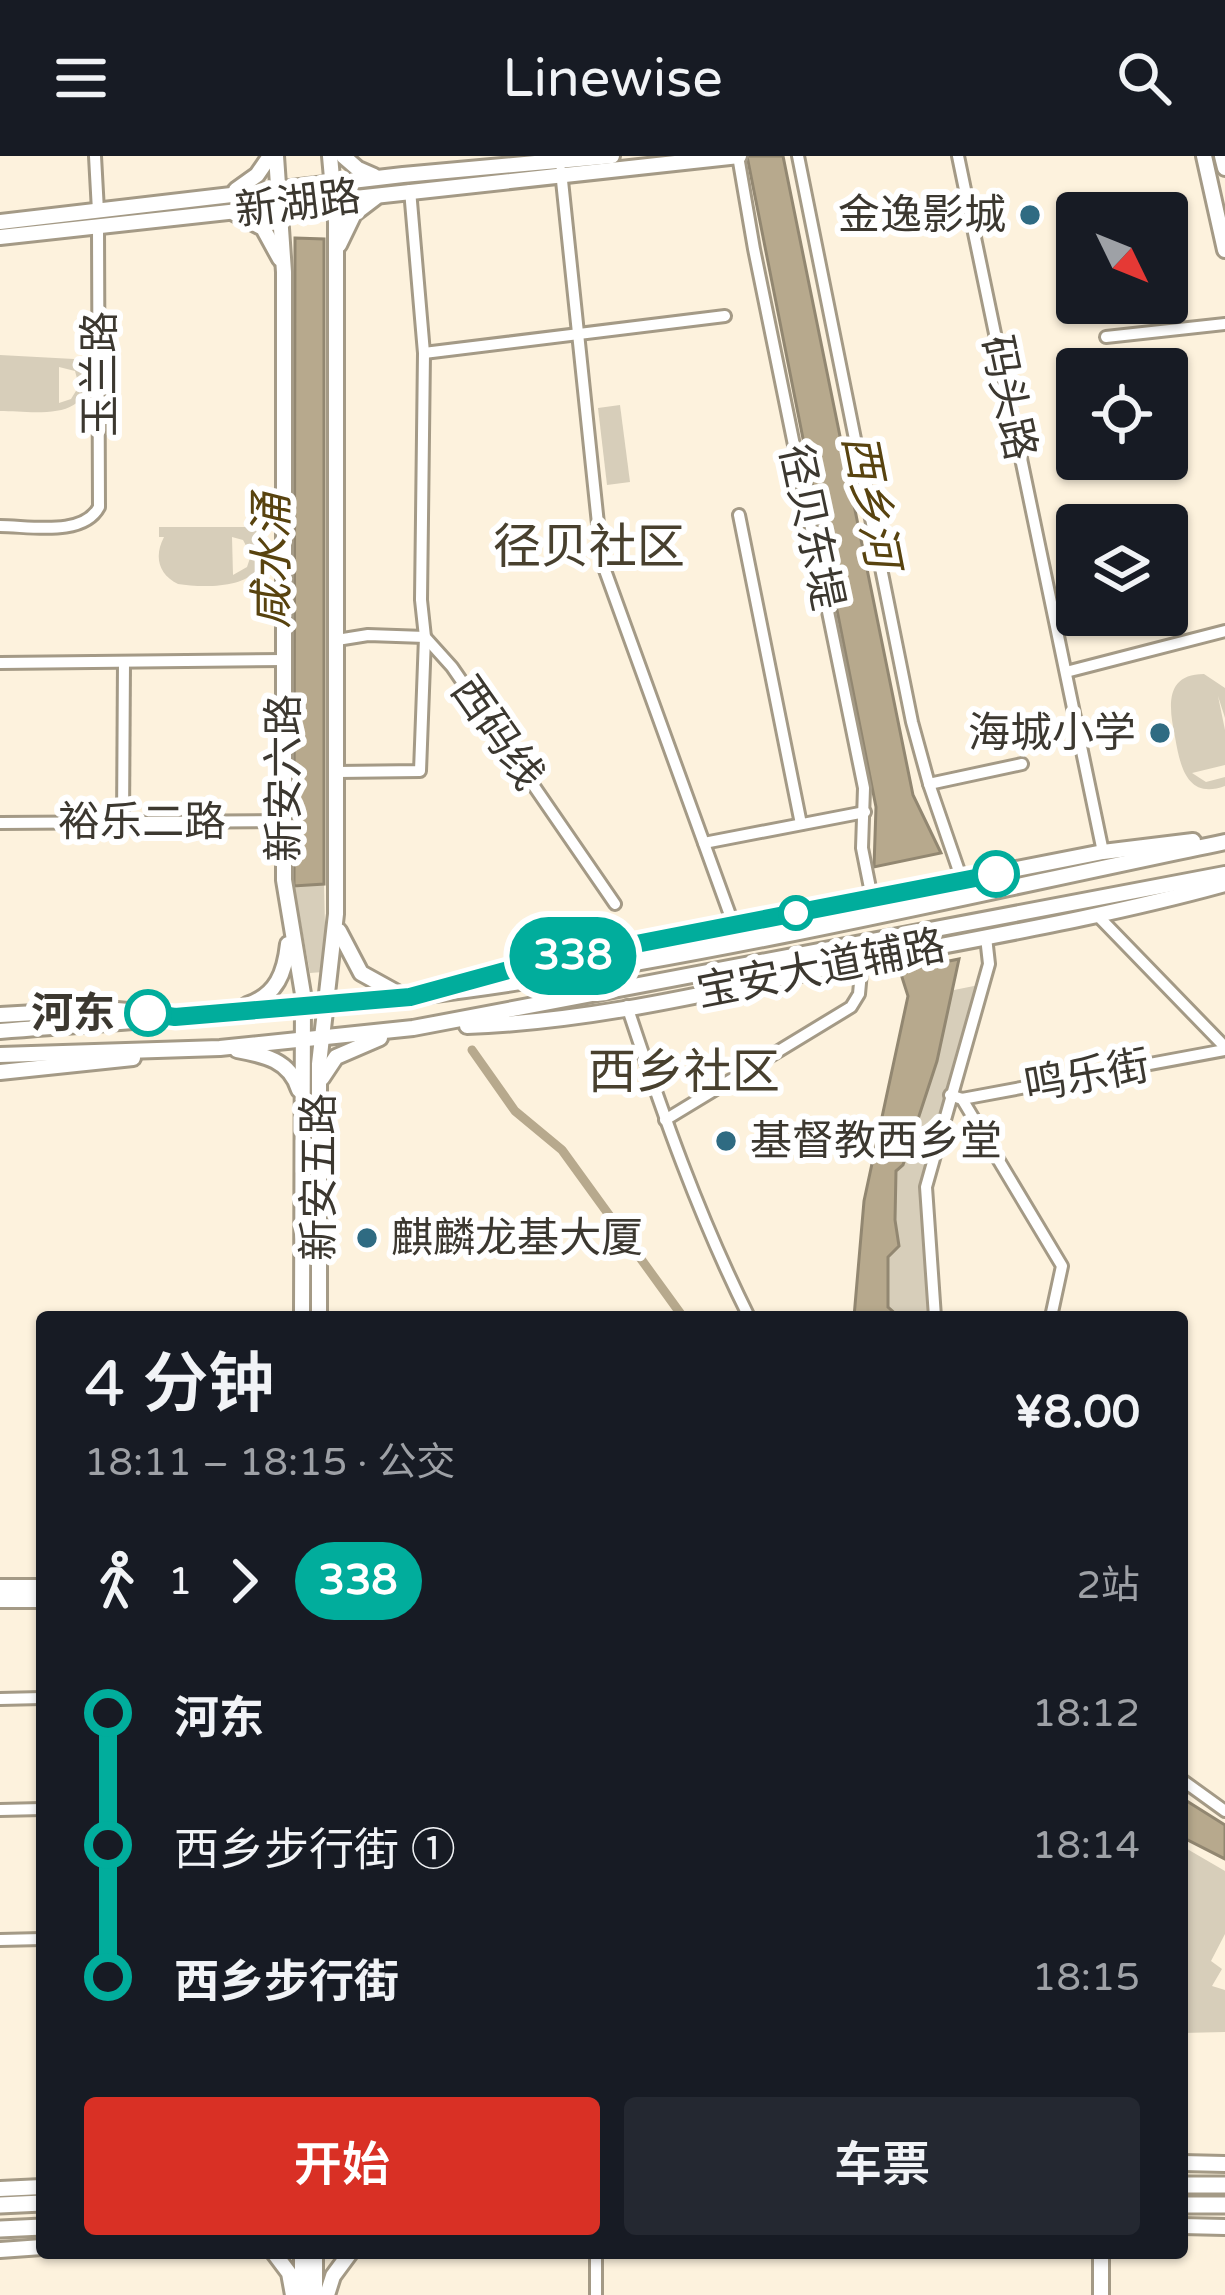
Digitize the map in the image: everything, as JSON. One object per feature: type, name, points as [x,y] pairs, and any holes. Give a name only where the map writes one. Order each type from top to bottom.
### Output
[{"type":"highway","points":[[1188,2186],[1225,2186]]},
{"type":"highway","points":[[0,2205],[36,2203]]},
{"type":"highway","points":[[1188,2205],[1225,2205]]},
{"type":"highway","points":[[0,2229],[36,2227]]},
{"type":"main road","name":"新安六路","points":[[273,156],[284,272],[284,894],[303,1006],[303,1038]]},
{"type":"main road","points":[[227,194],[248,183],[273,156]]},
{"type":"main road","name":"新安六路","points":[[323,1036],[336,914],[336,256],[331,156]]},
{"type":"main road","points":[[336,256],[353,214],[385,185],[344,156]]},
{"type":"main road","name":"新湖路","points":[[0,222],[280,207],[335,201],[385,185],[410,190],[612,156]]},
{"type":"main road","name":"新湖路","points":[[0,237],[227,194],[738,156]]},
{"type":"main road","points":[[1204,156],[1225,250]]},
{"type":"main road","points":[[1222,156],[1225,168]]},
{"type":"main road","points":[[229,212],[263,229],[284,272]]},
{"type":"main road","points":[[0,1031],[410,997],[528,981],[763,938],[880,914],[942,893],[1225,840]]},
{"type":"main road","name":"宝安大道辅路","points":[[410,997],[523,966],[875,898],[942,893],[962,880],[1103,852],[1225,840]]},
{"type":"main road","points":[[0,1055],[220,1048],[413,1028],[1225,874]]},
{"type":"main road","name":"宝安大道辅路","points":[[413,1028],[514,1024],[628,1006],[1098,916],[1225,884]]},
{"type":"main road","points":[[763,938],[834,906]]},
{"type":"main road","points":[[336,914],[348,954],[361,973],[385,989],[410,997]]},
{"type":"main road","points":[[212,1014],[255,1003],[271,992],[285,967],[290,933]]},
{"type":"main road","points":[[782,977],[847,946]]},
{"type":"main road","points":[[0,1015],[106,1009],[175,1017],[187,1022],[191,1034],[186,1045],[175,1050],[111,1062],[0,1072]]},
{"type":"main road","points":[[319,1101],[322,1076],[336,1057],[360,1044],[413,1028]]},
{"type":"main road","name":"新安五路","points":[[320,1311],[323,1036]]},
{"type":"main road","name":"新安五路","points":[[302,1311],[303,1038]]},
{"type":"main road","points":[[220,1048],[256,1054],[285,1066],[294,1075],[302,1105]]},
{"type":"main road","points":[[0,1072],[32,1054]]},
{"type":"main road","points":[[0,1587],[36,1587]]},
{"type":"main road","points":[[0,1600],[36,1600]]},
{"type":"main road","points":[[1188,2163],[1225,2164]]},
{"type":"main road","points":[[0,2189],[36,2187]]},
{"type":"main road","points":[[1188,2226],[1225,2227]]},
{"type":"main road","points":[[0,2250],[36,2247]]},
{"type":"main road","points":[[278,2259],[298,2295]]},
{"type":"main road","points":[[298,2295],[301,2259]]},
{"type":"main road","points":[[315,2259],[315,2295]]},
{"type":"main road","points":[[327,2295],[332,2276],[345,2259]]},
{"type":"main road","points":[[1101,2259],[1101,2295]]},
{"type":"street","name":"玉兰路","points":[[0,526],[78,526],[92,519],[100,501],[95,156]]},
{"type":"street","name":"径贝东堤","points":[[738,156],[864,788],[862,848],[875,898]]},
{"type":"street","points":[[798,156],[912,722],[962,880]]},
{"type":"street","name":"码头路","points":[[958,156],[1103,852]]},
{"type":"street","points":[[561,168],[602,562],[734,926]]},
{"type":"street","points":[[337,772],[420,771],[425,637],[424,353],[410,190]]},
{"type":"street","points":[[424,353],[724,316]]},
{"type":"street","points":[[1106,337],[1225,324]]},
{"type":"street","points":[[740,514],[801,824]]},
{"type":"street","points":[[1066,672],[1225,631]]},
{"type":"street","name":"西码线","points":[[337,640],[368,635],[425,637],[459,678],[615,904]]},
{"type":"street","points":[[0,663],[285,660]]},
{"type":"street","points":[[123,822],[124,662]]},
{"type":"street","points":[[928,784],[1022,764]]},
{"type":"street","points":[[704,843],[865,812]]},
{"type":"street","name":"裕乐二路","points":[[0,823],[284,821]]},
{"type":"street","points":[[1098,916],[1225,1048]]},
{"type":"street","points":[[935,1311],[926,1187],[956,1097],[989,964],[986,937]]},
{"type":"street","points":[[665,1120],[851,1007],[859,994],[862,962]]},
{"type":"street","points":[[628,1006],[665,1120],[746,1311]]},
{"type":"street","name":"鸣乐街","points":[[956,1097],[1225,1048]]},
{"type":"street","points":[[956,1097],[1062,1266],[1052,1311]]},
{"type":"street","points":[[0,1699],[36,1698]]},
{"type":"street","points":[[1188,1784],[1225,1811]]},
{"type":"street","points":[[0,1810],[36,1810]]},
{"type":"street","points":[[0,1940],[36,1939]]},
{"type":"street","points":[[596,2259],[596,2295]]},
{"type":"shaded area","points":[[747,156],[783,156],[913,795],[941,853],[874,867],[876,807]]},
{"type":"shaded area","points":[[295,238],[324,239],[324,884],[294,886]]},
{"type":"shaded area","points":[[0,355],[74,359],[85,372],[80,400],[70,407],[0,411]],"holes":[[[59,367],[75,371],[79,386],[71,399],[59,403]]]},
{"type":"shaded area","points":[[620,405],[630,482],[607,485],[598,408]]},
{"type":"shaded area","points":[[159,527],[257,527],[253,537],[258,567],[238,582],[178,584],[160,564],[164,537],[159,537]],"holes":[[[232,537],[243,540],[251,555],[247,567],[233,575]]]},
{"type":"shaded area","points":[[1204,674],[1225,688],[1225,718],[1218,696],[1225,765],[1192,773],[1206,782],[1225,777],[1225,786],[1212,789],[1188,778],[1171,715],[1176,686]]},
{"type":"shaded area","points":[[324,884],[326,967],[323,972],[310,973],[294,886]]},
{"type":"shaded area","points":[[959,959],[937,1061],[903,1165],[896,1171],[899,1246],[888,1257],[888,1307],[892,1311],[855,1311],[864,1201],[908,996],[900,971]]},
{"type":"shaded area","points":[[979,985],[921,1189],[931,1311],[892,1311],[888,1256],[899,1246],[896,1171],[903,1165],[937,1061],[949,991]]},
{"type":"shaded area","points":[[1188,1802],[1225,1825],[1225,1859],[1188,1840]]},
{"type":"shaded area","points":[[1188,1849],[1225,1871],[1225,1934],[1211,1961],[1222,1969],[1212,1986],[1225,1990],[1225,2032],[1188,2033]]},
{"type":"waterway","points":[[472,1050],[515,1111],[562,1150],[679,1311]]},
{"type":"bus line","name":"338","points":[[148,1013],[175,1017],[410,997],[523,966],[996,874]]},
{"type":"place","name":"金逸影城","points":[[1030,215]]},
{"type":"place","name":"海城小学","points":[[1160,733]]},
{"type":"place","name":"河东","points":[[148,1013]]},
{"type":"place","name":"基督教西乡堂","points":[[726,1141]]},
{"type":"place","name":"麒麟龙基大厦","points":[[367,1238]]},
{"type":"district","name":"径贝社区","points":[[589,548]]},
{"type":"district","name":"西乡社区","points":[[684,1073]]},
{"type":"water label","name":"西乡河","points":[[870,501]]},
{"type":"water label","name":"咸水涌","points":[[273,561]]}]
